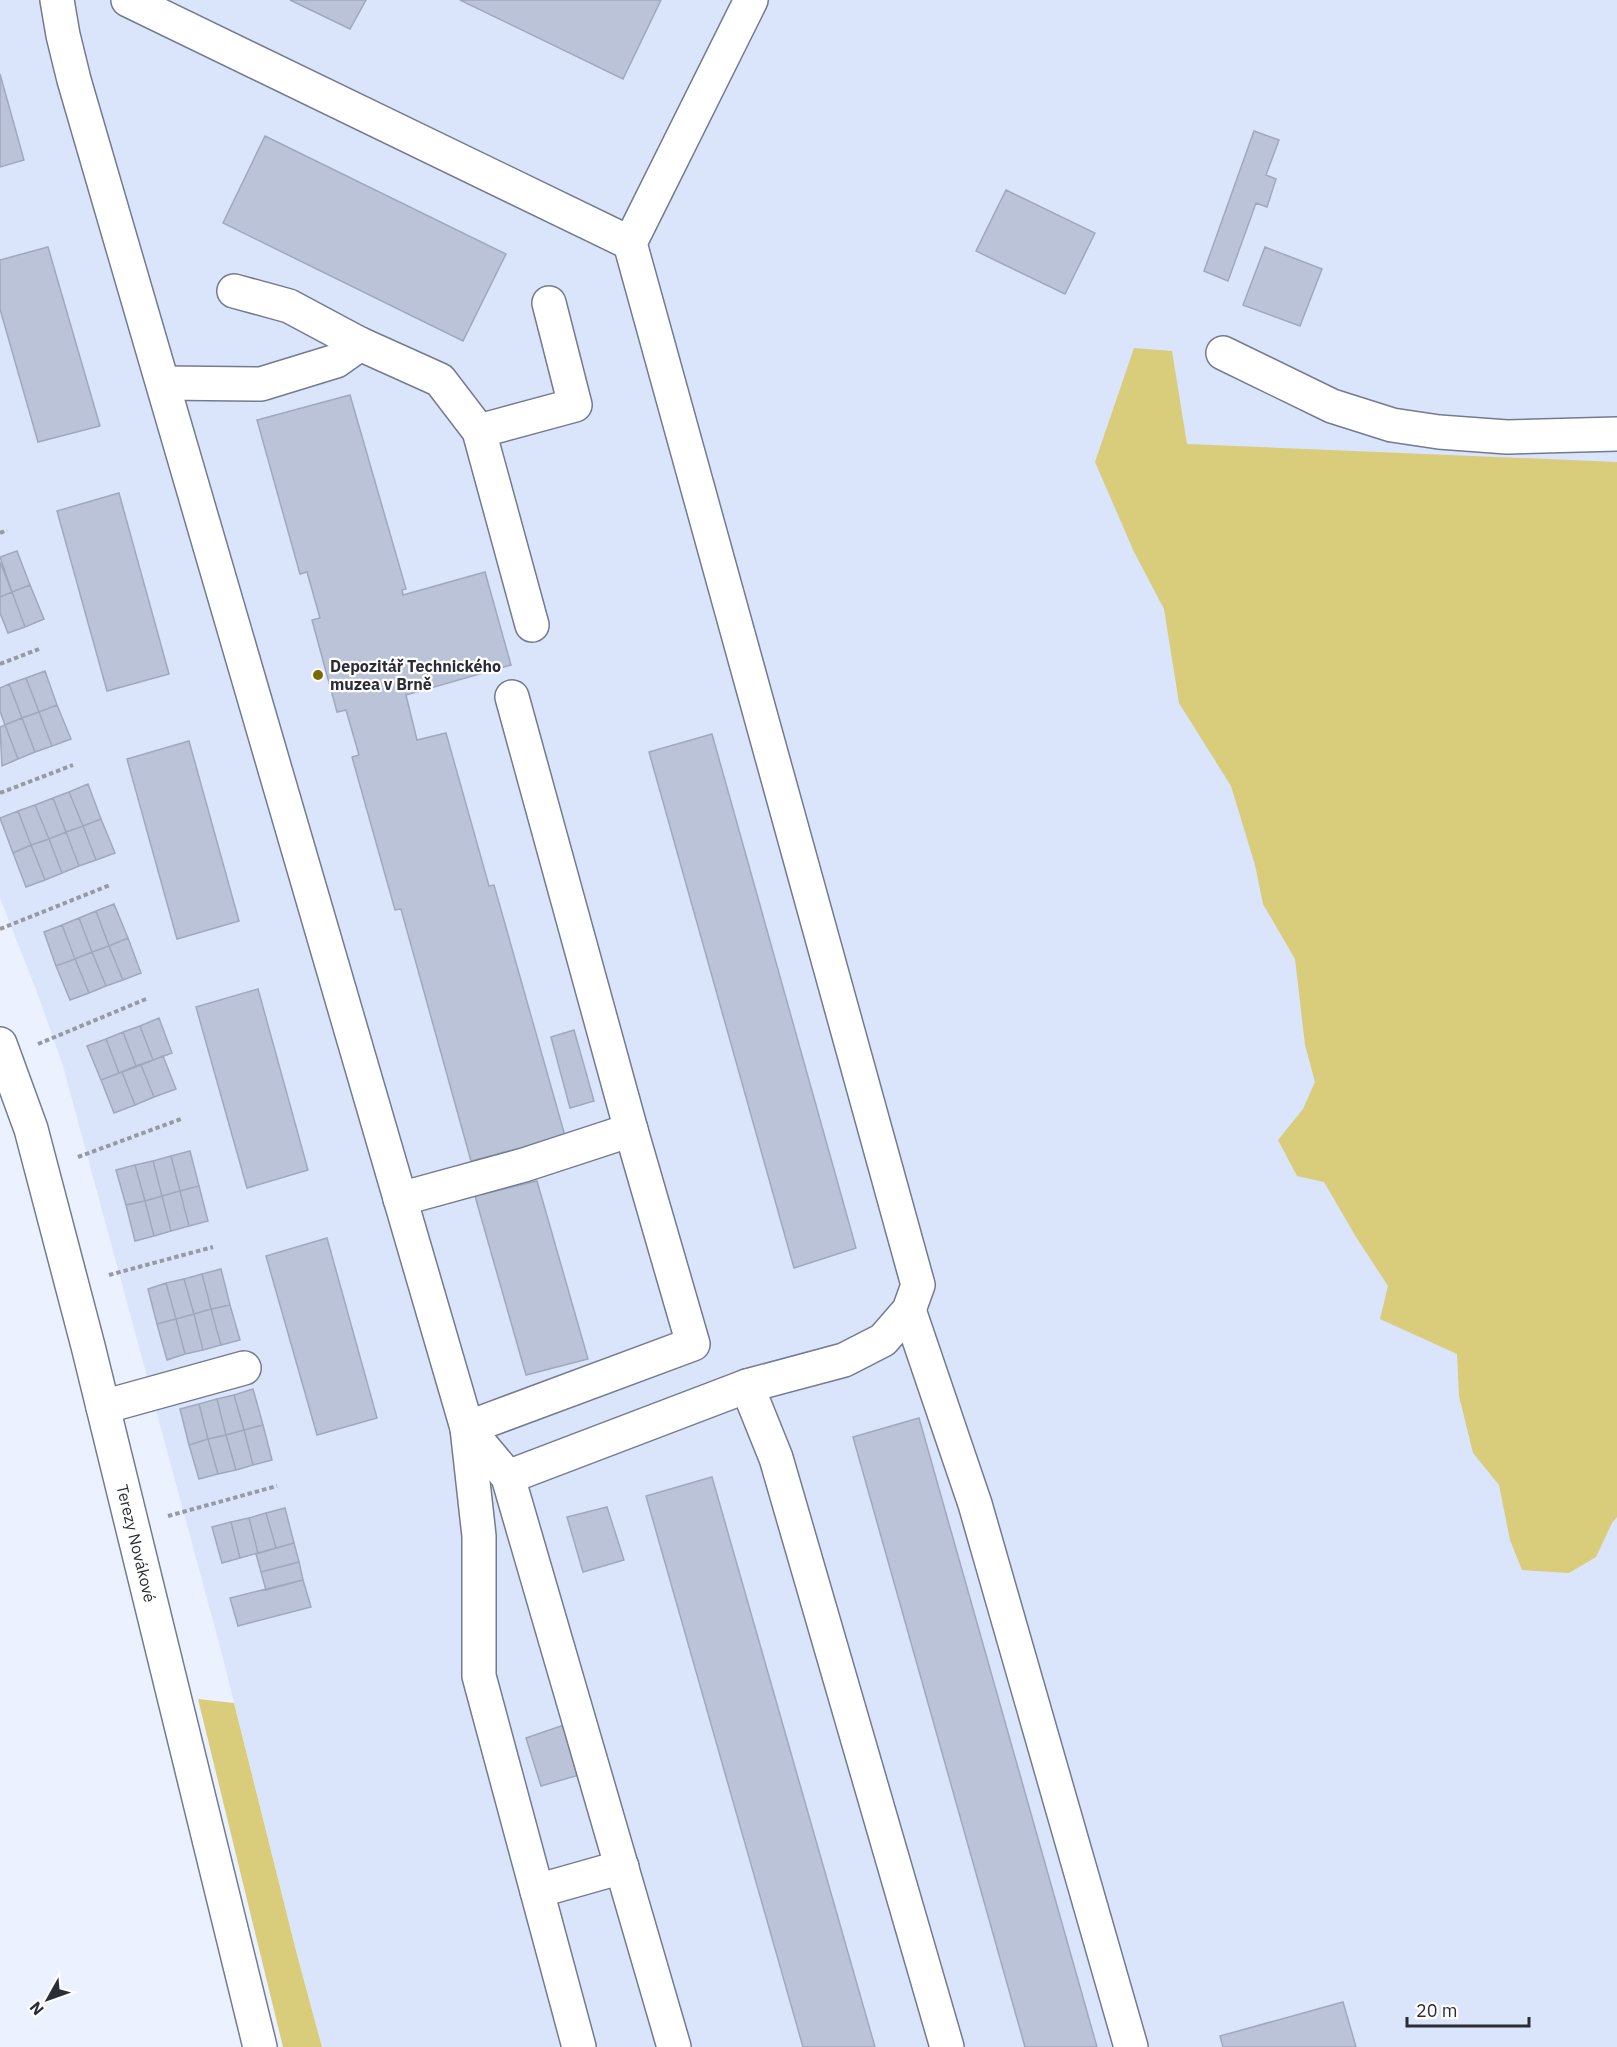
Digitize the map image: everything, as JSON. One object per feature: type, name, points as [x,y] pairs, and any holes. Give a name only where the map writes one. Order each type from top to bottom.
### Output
[{"type":"street","points":[[57,0],[74,80],[467,1428],[479,1536],[479,1676],[579,2047]]},
{"type":"street","points":[[128,0],[630,243]]},
{"type":"street","points":[[508,1477],[747,1386],[844,1360],[883,1340],[909,1310],[918,1285],[630,243],[751,0]]},
{"type":"street","points":[[234,291],[289,306],[360,344],[440,380],[479,431],[532,625]]},
{"type":"street","points":[[479,431],[575,405],[549,303]]},
{"type":"street","points":[[163,383],[261,384],[336,361],[360,344]]},
{"type":"street","points":[[1223,353],[1332,406],[1392,425],[1439,432],[1506,437],[1617,434]]},
{"type":"street","points":[[467,1428],[693,1344],[631,1130],[512,698]]},
{"type":"street","name":"Terezy Novákové","points":[[2,1050],[31,1129],[72,1285],[260,2047]]},
{"type":"street","points":[[400,1199],[524,1165],[631,1130]]},
{"type":"street","points":[[909,1310],[975,1504],[1131,2047]]},
{"type":"street","points":[[103,1407],[244,1368]]},
{"type":"street","points":[[747,1386],[776,1458],[947,2047]]},
{"type":"street","points":[[467,1428],[508,1477],[674,2047]]},
{"type":"street","points":[[537,1891],[622,1867]]},
{"type":"path","points":[[0,533],[7,530]]},
{"type":"path","points":[[0,664],[39,650]]},
{"type":"path","points":[[0,793],[73,765]]},
{"type":"path","points":[[0,929],[110,885]]},
{"type":"path","points":[[2,1050],[146,999]]},
{"type":"path","points":[[42,1171],[181,1119]]},
{"type":"path","points":[[72,1285],[213,1247]]},
{"type":"path","points":[[132,1526],[277,1486]]},
{"type":"shaded area","points":[[0,0],[1617,0],[1617,2047],[322,2047],[222,1654],[63,1066],[0,898]]},
{"type":"shaded area","points":[[1134,348],[1172,351],[1187,444],[1617,462],[1617,1517],[1596,1557],[1569,1573],[1522,1570],[1510,1540],[1499,1485],[1473,1453],[1459,1396],[1457,1354],[1380,1319],[1388,1286],[1324,1182],[1297,1176],[1278,1140],[1303,1109],[1315,1082],[1305,1045],[1295,959],[1263,904],[1255,865],[1231,786],[1179,703],[1164,609],[1134,552],[1095,462]]},
{"type":"shaded area","points":[[198,1699],[234,1703],[322,2047],[283,2047]]},
{"type":"building","points":[[290,0],[366,0],[350,29]]},
{"type":"building","points":[[460,0],[661,0],[623,79]]},
{"type":"building","points":[[0,74],[24,160],[0,167]]},
{"type":"building","points":[[1254,131],[1279,140],[1266,175],[1276,179],[1267,207],[1256,203],[1228,281],[1204,271]]},
{"type":"building","points":[[265,136],[506,254],[463,341],[223,223]]},
{"type":"building","points":[[1006,190],[1095,233],[1065,294],[976,251]]},
{"type":"building","points":[[48,247],[100,426],[38,442],[0,309],[0,260]]},
{"type":"building","points":[[1265,247],[1322,269],[1300,326],[1243,305]]},
{"type":"building","points":[[350,395],[406,589],[402,590],[403,595],[485,572],[511,665],[406,695],[417,740],[446,733],[489,886],[494,885],[565,1136],[471,1161],[401,909],[395,910],[352,757],[359,755],[346,710],[337,712],[312,620],[320,618],[307,572],[300,574],[257,420]]},
{"type":"building","points":[[119,493],[169,674],[107,691],[57,511]]},
{"type":"building","points":[[17,551],[30,585],[12,592],[0,557]]},
{"type":"building","points":[[0,562],[12,592],[0,597]]},
{"type":"building","points":[[30,585],[44,619],[25,627],[12,592]]},
{"type":"building","points":[[12,592],[25,627],[8,633],[0,613],[0,597]]},
{"type":"building","points":[[45,671],[57,705],[39,712],[26,678]]},
{"type":"building","points":[[26,678],[39,712],[22,718],[9,684]]},
{"type":"building","points":[[9,684],[22,718],[5,725],[0,711],[0,688]]},
{"type":"building","points":[[57,705],[71,739],[52,746],[39,712]]},
{"type":"building","points":[[39,712],[52,746],[35,752],[22,718]]},
{"type":"building","points":[[22,718],[35,752],[18,759],[5,725]]},
{"type":"building","points":[[5,725],[18,759],[2,766],[0,727]]},
{"type":"building","points":[[712,734],[856,1248],[794,1268],[649,752]]},
{"type":"building","points":[[189,741],[239,921],[177,939],[127,759]]},
{"type":"building","points":[[88,784],[101,819],[83,826],[69,792]]},
{"type":"building","points":[[69,792],[83,826],[66,832],[53,798]]},
{"type":"building","points":[[53,798],[66,832],[49,839],[35,805]]},
{"type":"building","points":[[35,805],[49,839],[31,845],[18,811]]},
{"type":"building","points":[[18,811],[31,845],[13,853],[0,818]]},
{"type":"building","points":[[101,819],[115,853],[96,860],[83,826]]},
{"type":"building","points":[[83,826],[96,860],[79,866],[66,832]]},
{"type":"building","points":[[66,832],[79,866],[62,873],[49,839]]},
{"type":"building","points":[[49,839],[62,873],[45,880],[31,845]]},
{"type":"building","points":[[31,845],[45,880],[26,887],[13,853]]},
{"type":"building","points":[[114,904],[128,938],[109,946],[96,911]]},
{"type":"building","points":[[96,911],[109,946],[92,952],[79,918]]},
{"type":"building","points":[[79,918],[92,952],[75,959],[62,925]]},
{"type":"building","points":[[62,925],[75,959],[56,966],[44,932]]},
{"type":"building","points":[[128,938],[141,973],[123,980],[109,946]]},
{"type":"building","points":[[109,946],[123,980],[106,986],[92,952]]},
{"type":"building","points":[[92,952],[106,986],[89,993],[75,959]]},
{"type":"building","points":[[75,959],[89,993],[70,1000],[56,966]]},
{"type":"building","points":[[258,989],[308,1170],[247,1188],[196,1007]]},
{"type":"building","points":[[159,1018],[172,1053],[153,1060],[140,1026]]},
{"type":"building","points":[[140,1026],[153,1060],[136,1066],[123,1032]]},
{"type":"building","points":[[574,1030],[594,1101],[570,1108],[551,1037]]},
{"type":"building","points":[[123,1032],[136,1066],[119,1073],[106,1039]]},
{"type":"building","points":[[106,1039],[119,1073],[101,1080],[87,1046]]},
{"type":"building","points":[[163,1056],[176,1089],[154,1097],[141,1065]]},
{"type":"building","points":[[141,1065],[154,1097],[135,1105],[122,1072]]},
{"type":"building","points":[[122,1072],[135,1105],[114,1113],[101,1080]]},
{"type":"building","points":[[190,1151],[199,1186],[180,1191],[171,1156]]},
{"type":"building","points":[[171,1156],[180,1191],[162,1196],[153,1161]]},
{"type":"building","points":[[153,1161],[162,1196],[145,1201],[135,1165]]},
{"type":"building","points":[[135,1165],[145,1201],[126,1205],[116,1170]]},
{"type":"building","points":[[537,1181],[588,1359],[526,1375],[475,1196]]},
{"type":"building","points":[[199,1186],[208,1221],[189,1226],[180,1191]]},
{"type":"building","points":[[180,1191],[189,1226],[171,1231],[162,1196]]},
{"type":"building","points":[[162,1196],[171,1231],[154,1236],[145,1201]]},
{"type":"building","points":[[145,1201],[154,1236],[135,1241],[126,1205]]},
{"type":"building","points":[[327,1238],[377,1418],[317,1435],[266,1256]]},
{"type":"building","points":[[221,1269],[230,1305],[211,1309],[202,1274]]},
{"type":"building","points":[[202,1274],[211,1309],[194,1314],[184,1279]]},
{"type":"building","points":[[184,1279],[194,1314],[176,1319],[166,1283]]},
{"type":"building","points":[[166,1283],[176,1319],[157,1324],[148,1289]]},
{"type":"building","points":[[230,1305],[240,1340],[221,1345],[211,1309]]},
{"type":"building","points":[[211,1309],[221,1345],[203,1350],[194,1314]]},
{"type":"building","points":[[194,1314],[203,1350],[185,1354],[176,1319]]},
{"type":"building","points":[[176,1319],[185,1354],[167,1360],[157,1324]]},
{"type":"building","points":[[253,1389],[263,1425],[244,1430],[234,1395]]},
{"type":"building","points":[[234,1395],[244,1430],[226,1435],[217,1399]]},
{"type":"building","points":[[217,1399],[226,1435],[208,1439],[199,1404]]},
{"type":"building","points":[[199,1404],[208,1439],[189,1445],[180,1409]]},
{"type":"building","points":[[919,1418],[1097,2047],[1025,2047],[853,1437]]},
{"type":"building","points":[[263,1425],[272,1460],[253,1465],[244,1430]]},
{"type":"building","points":[[244,1430],[253,1465],[236,1470],[226,1435]]},
{"type":"building","points":[[226,1435],[236,1470],[218,1474],[208,1439]]},
{"type":"building","points":[[208,1439],[218,1474],[199,1479],[189,1445]]},
{"type":"building","points":[[712,1477],[875,2047],[803,2047],[646,1496]]},
{"type":"building","points":[[607,1507],[624,1560],[583,1572],[567,1517]]},
{"type":"building","points":[[285,1508],[294,1543],[276,1548],[266,1513]]},
{"type":"building","points":[[266,1513],[276,1548],[258,1553],[249,1518]]},
{"type":"building","points":[[249,1518],[258,1553],[240,1558],[231,1522]]},
{"type":"building","points":[[231,1522],[240,1558],[222,1563],[212,1527]]},
{"type":"building","points":[[294,1543],[299,1562],[261,1572],[256,1554]]},
{"type":"building","points":[[299,1562],[303,1580],[266,1590],[261,1572]]},
{"type":"building","points":[[303,1580],[311,1607],[238,1626],[230,1598]]},
{"type":"building","points":[[564,1725],[579,1775],[541,1786],[526,1738]]},
{"type":"building","points":[[1343,2002],[1356,2047],[1223,2047],[1220,2036]]},
{"type":"place","name":"Depozitář Technického muzea v Brně","points":[[318,675]]}]
